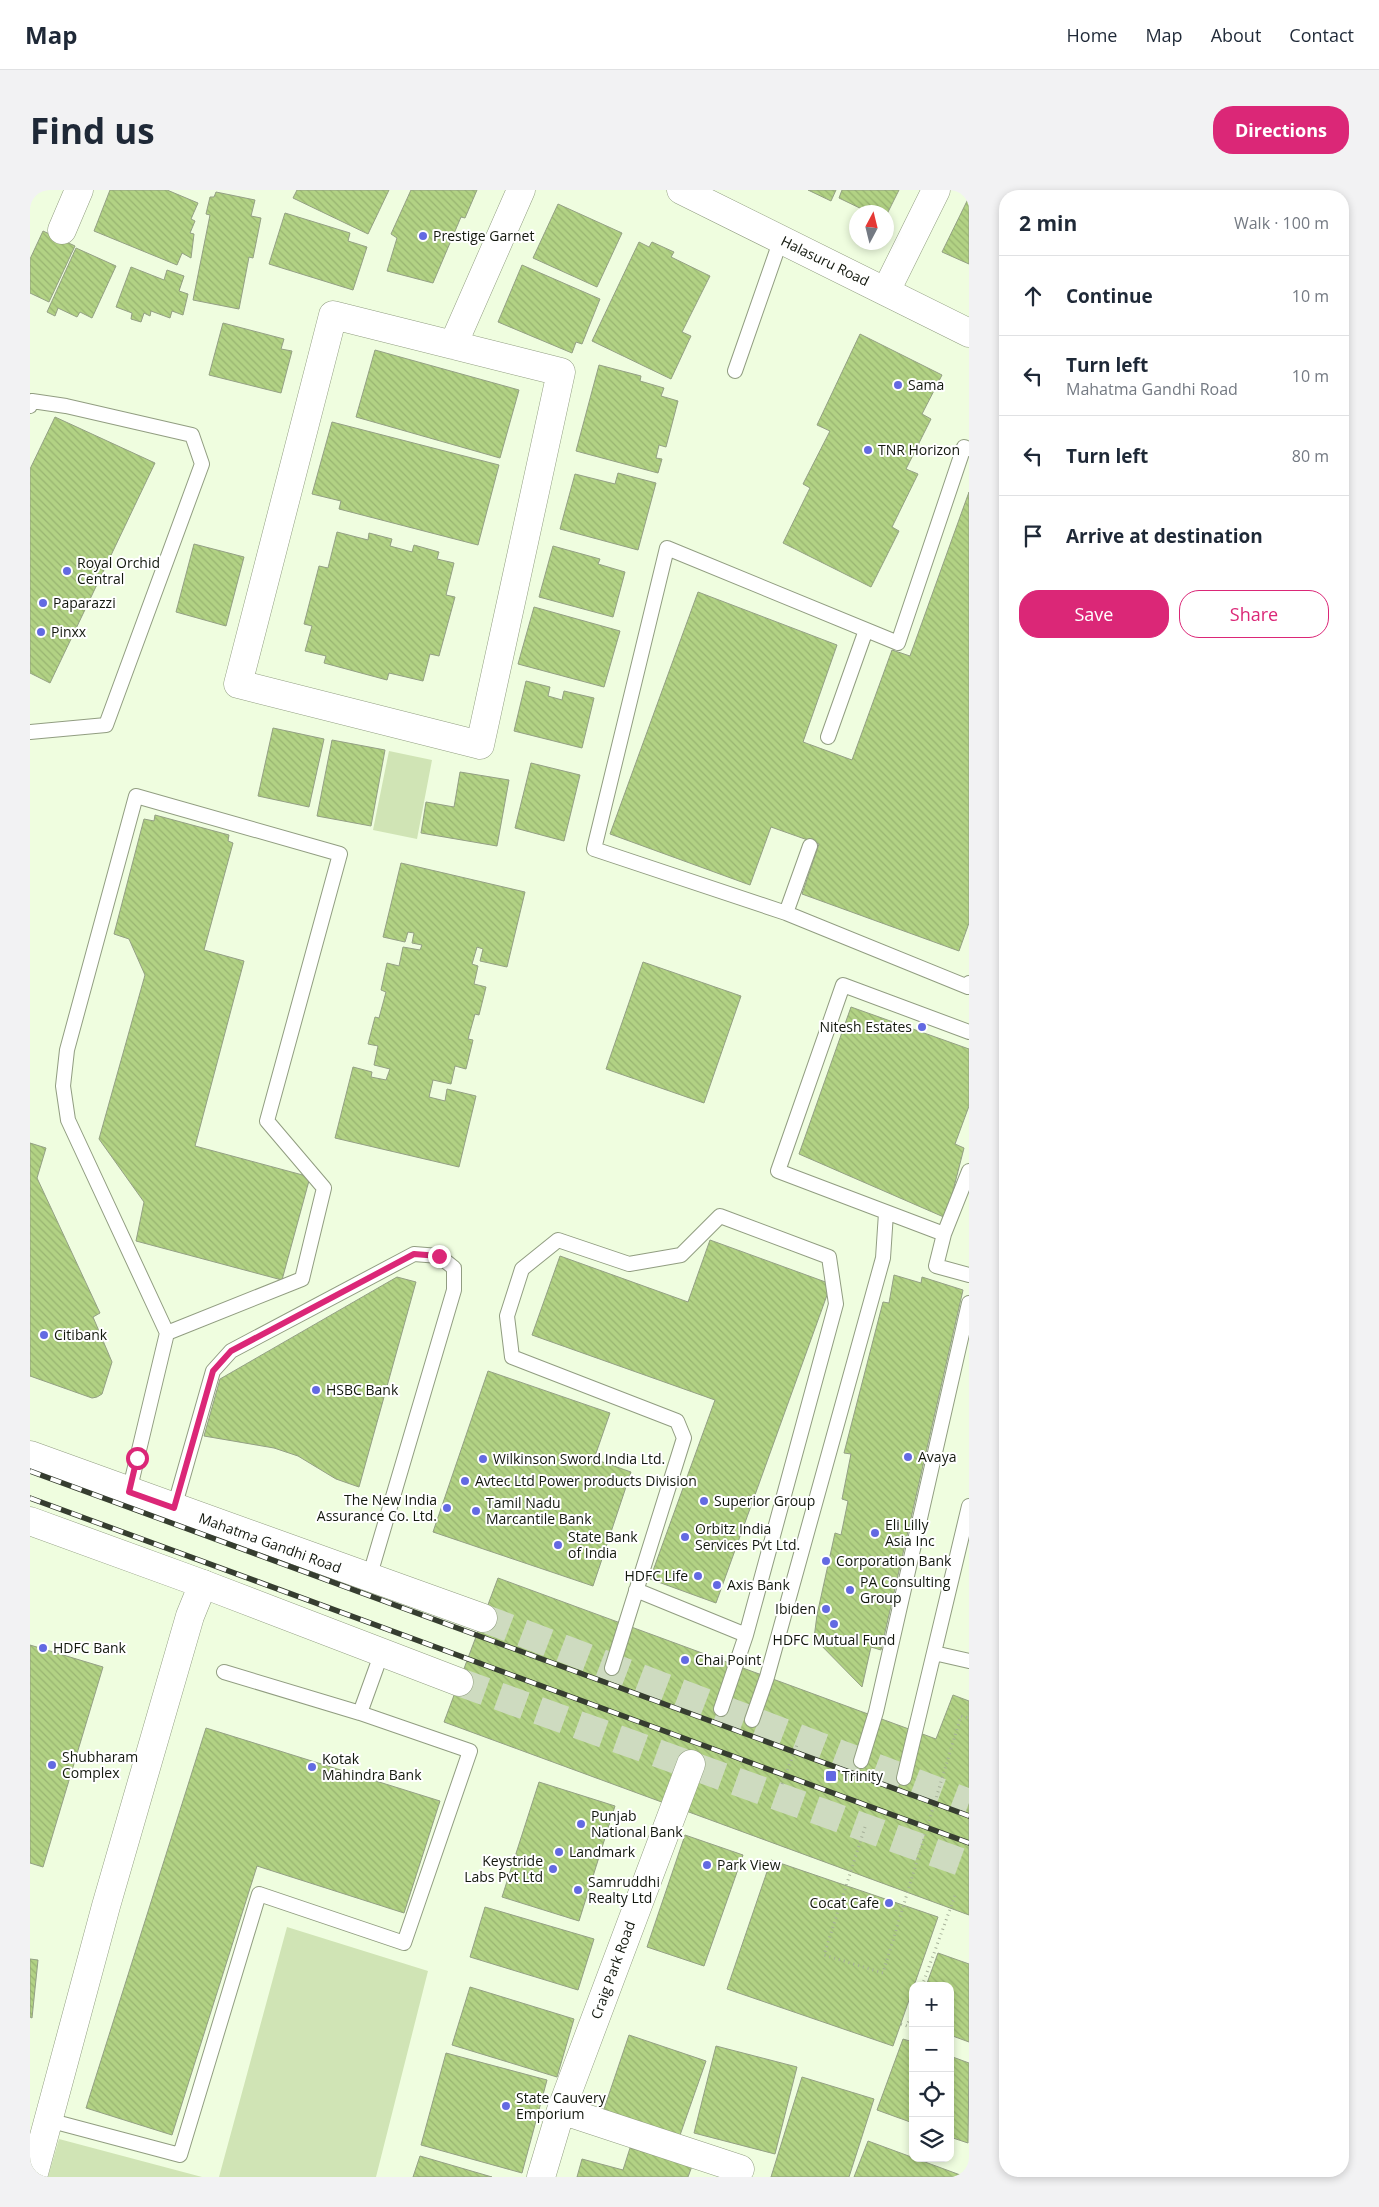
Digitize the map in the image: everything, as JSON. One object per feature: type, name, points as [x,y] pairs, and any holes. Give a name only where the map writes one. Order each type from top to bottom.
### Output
[{"type":"street","points":[[62,230],[79,190]]},
{"type":"street","points":[[452,345],[521,190]]},
{"type":"street","name":"Halasuru Road","points":[[681,190],[969,333]]},
{"type":"street","points":[[886,291],[936,190]]},
{"type":"street","points":[[333,315],[452,345],[561,372],[480,745],[238,684],[333,315]]},
{"type":"street","name":"Mahatma Gandhi Road","points":[[30,1455],[483,1618]]},
{"type":"street","points":[[30,1521],[204,1584],[459,1682]]},
{"type":"street","points":[[33,2177],[106,1906],[190,1616],[204,1584]]},
{"type":"street","name":"Craig Park Road","points":[[541,2177],[561,2110],[691,1764]]},
{"type":"street","points":[[561,2110],[740,2169]]},
{"type":"lane","points":[[735,371],[780,239]]},
{"type":"lane","points":[[30,406],[32,401],[66,406],[192,435],[202,464],[106,725],[30,732]]},
{"type":"lane","points":[[967,445],[898,643],[666,548],[594,849],[786,913],[968,987],[969,983]]},
{"type":"lane","points":[[828,738],[866,630]]},
{"type":"lane","points":[[129,1492],[167,1333],[68,1120],[64,1086],[67,1050],[136,796],[340,854],[266,1121],[324,1188],[302,1278],[167,1333]]},
{"type":"lane","points":[[786,913],[810,846]]},
{"type":"lane","points":[[944,1234],[778,1171],[843,985],[969,1032]]},
{"type":"lane","points":[[969,1171],[944,1234],[936,1266],[969,1276]]},
{"type":"lane","points":[[752,1720],[767,1677],[882,1258],[886,1213]]},
{"type":"lane","points":[[612,1668],[684,1438],[677,1421],[512,1356],[507,1316],[522,1269],[558,1240],[629,1264],[680,1255],[720,1216],[829,1257],[836,1304],[746,1635],[721,1708]]},
{"type":"lane","points":[[174,1508],[213,1371],[231,1351],[414,1254],[439,1256],[454,1268],[454,1290],[369,1578]]},
{"type":"lane","points":[[861,1761],[876,1712],[969,1303]]},
{"type":"lane","points":[[904,1778],[969,1506]]},
{"type":"lane","points":[[636,1590],[746,1635]]},
{"type":"lane","points":[[360,1713],[382,1652]]},
{"type":"lane","points":[[934,1653],[969,1661]]},
{"type":"lane","points":[[48,2120],[180,2155],[259,1894],[404,1943],[470,1751],[360,1713],[224,1672]]},
{"type":"path","points":[[864,1827],[824,1954],[883,1973],[961,1716],[969,1718]]},
{"type":"path","points":[[782,1784],[797,1746]]},
{"type":"path","points":[[923,1982],[956,1893]]},
{"type":"path","points":[[901,2024],[907,2026],[909,2021]]},
{"type":"green space","points":[[389,751],[432,760],[417,839],[373,830]]},
{"type":"green space","points":[[287,1927],[428,1971],[376,2177],[219,2177]]},
{"type":"green space","points":[[59,2139],[202,2177],[48,2177]]},
{"type":"building","points":[[110,190],[167,190],[198,203],[191,219],[195,221],[190,233],[194,234],[191,258],[182,253],[177,265],[94,231]]},
{"type":"building","points":[[297,190],[389,190],[368,234],[293,198]]},
{"type":"building","name":"Prestige Garnet","points":[[411,190],[477,190],[465,218],[461,217],[433,283],[387,271],[397,238],[391,234]]},
{"type":"building","points":[[808,190],[836,190],[831,201]]},
{"type":"building","points":[[842,190],[899,190],[892,205],[854,205],[839,198]]},
{"type":"building","points":[[216,192],[255,200],[251,216],[261,218],[253,258],[249,257],[239,309],[193,300],[210,215],[206,214],[210,197],[214,197]]},
{"type":"building","points":[[969,197],[969,264],[942,252]]},
{"type":"building","points":[[558,204],[622,233],[597,287],[533,258]]},
{"type":"building","points":[[285,213],[350,233],[348,241],[367,247],[353,290],[269,264]]},
{"type":"building","points":[[43,231],[75,246],[49,302],[30,293],[30,259]]},
{"type":"building","points":[[639,242],[649,247],[652,242],[674,252],[671,257],[710,276],[682,332],[691,336],[671,379],[592,341]]},
{"type":"building","points":[[76,248],[116,266],[92,318],[80,312],[77,317],[58,308],[55,316],[47,312]]},
{"type":"building","points":[[522,265],[600,299],[582,344],[576,342],[572,353],[498,322]]},
{"type":"building","points":[[131,267],[164,280],[167,270],[184,276],[179,291],[188,294],[183,315],[172,311],[170,318],[151,311],[150,316],[144,313],[141,322],[131,319],[132,313],[116,307]]},
{"type":"building","points":[[223,323],[284,339],[281,349],[292,351],[281,393],[209,375]]},
{"type":"building","name":"TNR Horizon","points":[[860,334],[942,375],[922,414],[931,419],[906,469],[918,474],[892,527],[899,531],[871,587],[783,543],[810,488],[803,484],[830,431],[817,425]]},
{"type":"building","points":[[375,350],[519,390],[500,458],[356,417]]},
{"type":"building","points":[[599,365],[641,376],[640,381],[664,388],[661,396],[678,401],[666,447],[659,445],[656,458],[662,459],[658,473],[576,451]]},
{"type":"building","name":"Royal Orchid Central","points":[[55,417],[155,463],[50,683],[30,673],[30,469]]},
{"type":"building","points":[[332,422],[499,465],[478,545],[339,509],[341,501],[312,494]]},
{"type":"building","points":[[618,473],[656,483],[638,550],[560,529],[575,474],[615,484]]},
{"type":"building","points":[[969,492],[969,923],[959,951],[802,894],[819,844],[771,827],[750,885],[610,834],[698,592],[837,645],[803,742],[852,760],[892,650],[910,656]]},
{"type":"building","points":[[337,532],[368,540],[369,533],[392,539],[390,546],[412,552],[414,545],[439,552],[437,559],[454,563],[446,595],[455,597],[439,656],[430,654],[423,681],[389,673],[387,680],[324,663],[326,656],[305,651],[312,626],[304,624],[319,566],[328,568]]},
{"type":"building","points":[[194,544],[244,557],[226,626],[176,612]]},
{"type":"building","points":[[553,546],[600,559],[598,564],[625,572],[613,617],[539,597]]},
{"type":"building","points":[[534,607],[620,631],[604,687],[518,664]]},
{"type":"building","points":[[526,681],[550,687],[548,696],[562,700],[564,691],[594,698],[582,748],[514,731]]},
{"type":"building","points":[[273,728],[324,739],[309,807],[258,796]]},
{"type":"building","points":[[332,740],[385,750],[371,826],[317,816]]},
{"type":"building","points":[[531,763],[580,775],[564,841],[515,828]]},
{"type":"building","points":[[460,772],[509,780],[497,846],[421,833],[426,802],[454,807]]},
{"type":"building","points":[[155,815],[229,835],[228,841],[233,843],[204,950],[244,961],[195,1146],[310,1177],[282,1280],[136,1241],[144,1202],[99,1139],[145,975],[129,939],[114,934],[144,819],[154,821]]},
{"type":"building","points":[[401,863],[525,892],[507,967],[480,961],[483,949],[477,947],[472,964],[478,966],[474,984],[486,987],[479,1015],[475,1014],[468,1039],[473,1040],[466,1069],[455,1066],[451,1084],[433,1080],[429,1097],[445,1101],[447,1089],[476,1096],[459,1167],[335,1138],[353,1067],[372,1072],[371,1077],[386,1080],[390,1069],[374,1065],[378,1046],[368,1044],[375,1017],[379,1018],[386,992],[381,990],[387,963],[399,966],[403,947],[420,950],[422,945],[412,943],[414,933],[408,932],[405,942],[383,937]]},
{"type":"building","points":[[643,962],[741,996],[704,1103],[606,1069]]},
{"type":"building","points":[[851,1007],[969,1049],[969,1106],[955,1144],[964,1148],[946,1218],[799,1154]]},
{"type":"building","points":[[30,1143],[46,1148],[37,1178],[100,1313],[93,1317],[112,1362],[102,1394],[97,1397],[92,1398],[30,1376]]},
{"type":"building","points":[[710,1240],[831,1284],[716,1603],[650,1579],[715,1400],[532,1335],[560,1256],[688,1302]]},
{"type":"building","points":[[894,1275],[921,1283],[922,1277],[963,1290],[881,1650],[871,1647],[862,1687],[814,1638],[817,1615],[835,1533],[841,1535],[848,1501],[842,1499],[851,1454],[844,1453],[883,1302],[889,1303]]},
{"type":"building","points":[[397,1277],[416,1282],[359,1487],[336,1479],[298,1456],[274,1448],[204,1436],[220,1379]]},
{"type":"building","points":[[488,1371],[610,1413],[594,1459],[631,1472],[593,1586],[433,1532]]},
{"type":"building","points":[[498,1578],[936,1739],[953,1695],[969,1701],[969,1915],[444,1722]]},
{"type":"building","name":"Shubharam Complex","points":[[30,1645],[103,1667],[43,1867],[30,1863]]},
{"type":"building","points":[[206,1728],[440,1801],[404,1913],[257,1866],[172,2135],[86,2108]]},
{"type":"building","name":"Landmark","points":[[539,1782],[615,1806],[579,1921],[502,1897]]},
{"type":"building","points":[[685,1835],[743,1855],[704,1966],[647,1947]]},
{"type":"building","points":[[771,1860],[938,1917],[915,1982],[909,1982],[909,2000],[893,2046],[727,1989]]},
{"type":"building","points":[[485,1907],[594,1939],[578,1990],[470,1957]]},
{"type":"building","points":[[938,1953],[969,1964],[969,2042],[954,2036],[954,1982],[927,1982]]},
{"type":"building","points":[[30,1959],[38,1960],[32,2018],[30,2017]]},
{"type":"building","points":[[470,1987],[574,2019],[557,2077],[452,2045]]},
{"type":"building","points":[[629,2035],[706,2061],[679,2138],[603,2112]]},
{"type":"building","points":[[903,2039],[909,2041],[909,2122],[877,2110]]},
{"type":"building","points":[[716,2046],[797,2067],[775,2154],[694,2133]]},
{"type":"building","points":[[446,2053],[547,2080],[522,2173],[421,2145]]},
{"type":"building","points":[[954,2057],[969,2063],[968,2143],[954,2138]]},
{"type":"building","points":[[802,2077],[874,2099],[849,2177],[771,2177]]},
{"type":"building","points":[[868,2141],[909,2156],[909,2162],[925,2162],[963,2176],[963,2177],[854,2177]]},
{"type":"building","points":[[630,2148],[692,2166],[688,2177],[577,2177],[582,2159],[623,2170]]},
{"type":"building","points":[[420,2156],[492,2177],[413,2177]]},
{"type":"tunnel","points":[[483,1618],[969,1803]]},
{"type":"tunnel","points":[[459,1682],[969,1865]]},
{"type":"railway","points":[[30,1471],[969,1816]]},
{"type":"railway","points":[[30,1498],[969,1843]]},
{"type":"place","name":"Prestige Garnet","points":[[423,236]]},
{"type":"place","name":"Sama","points":[[898,385]]},
{"type":"place","name":"TNR Horizon","points":[[868,450]]},
{"type":"place","name":"Royal Orchid Central","points":[[67,571]]},
{"type":"place","name":"Paparazzi","points":[[43,603]]},
{"type":"place","name":"Pinxx","points":[[41,632]]},
{"type":"place","name":"Nitesh Estates","points":[[922,1027]]},
{"type":"place","name":"Citibank","points":[[44,1335]]},
{"type":"place","name":"HSBC Bank","points":[[316,1390]]},
{"type":"place","name":"Avaya","points":[[908,1457]]},
{"type":"place","name":"Wilkinson Sword India Ltd.","points":[[483,1459]]},
{"type":"place","name":"Avtec Ltd Power products Division","points":[[465,1481]]},
{"type":"place","name":"Superior Group","points":[[704,1501]]},
{"type":"place","name":"The New India Assurance Co. Ltd.","points":[[447,1508]]},
{"type":"place","name":"Tamil Nadu Marcantile Bank","points":[[476,1511]]},
{"type":"place","name":"Eli Lilly Asia Inc","points":[[875,1533]]},
{"type":"place","name":"Orbitz India Services Pvt Ltd.","points":[[685,1537]]},
{"type":"place","name":"State Bank of India","points":[[558,1545]]},
{"type":"place","name":"Corporation Bank","points":[[826,1561]]},
{"type":"place","name":"HDFC Life","points":[[698,1576]]},
{"type":"place","name":"Axis Bank","points":[[717,1585]]},
{"type":"place","name":"PA Consulting Group","points":[[850,1590]]},
{"type":"place","name":"Ibiden","points":[[826,1609]]},
{"type":"place","name":"HDFC Mutual Fund","points":[[834,1624]]},
{"type":"place","name":"HDFC Bank","points":[[43,1648]]},
{"type":"place","name":"Chai Point","points":[[685,1660]]},
{"type":"place","name":"Shubharam Complex","points":[[52,1765]]},
{"type":"place","name":"Kotak Mahindra Bank","points":[[312,1767]]},
{"type":"place","name":"Trinity","points":[[831,1776]]},
{"type":"place","name":"Punjab National Bank","points":[[581,1824]]},
{"type":"place","name":"Landmark","points":[[559,1852]]},
{"type":"place","name":"Park View","points":[[707,1865]]},
{"type":"place","name":"Keystride Labs Pvt Ltd","points":[[553,1869]]},
{"type":"place","name":"Samruddhi Realty Ltd","points":[[578,1890]]},
{"type":"place","name":"Cocat Cafe","points":[[889,1903]]},
{"type":"place","name":"State Cauvery Emporium","points":[[506,2106]]},
{"type":"route","points":[[137,1458],[129,1492],[174,1508],[213,1371],[231,1351],[414,1254],[439,1256]]}]
